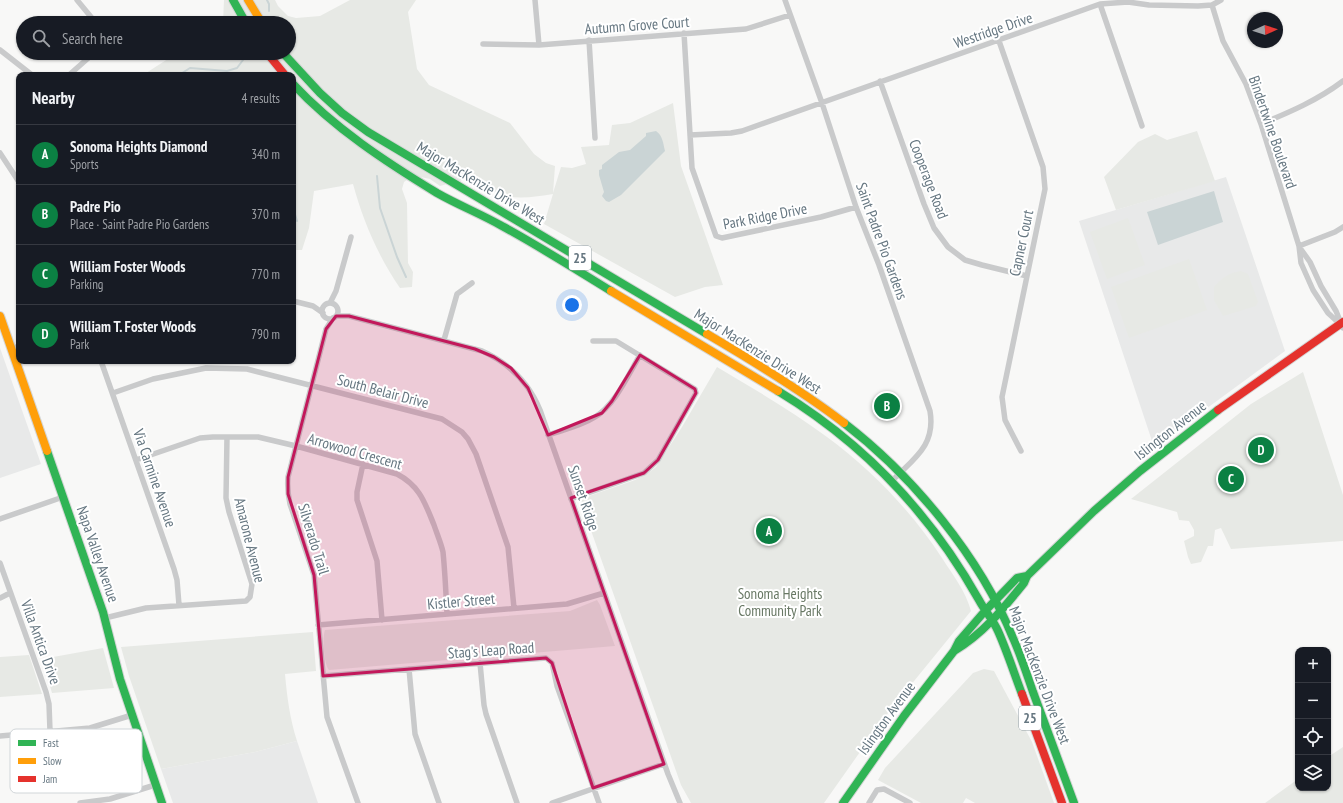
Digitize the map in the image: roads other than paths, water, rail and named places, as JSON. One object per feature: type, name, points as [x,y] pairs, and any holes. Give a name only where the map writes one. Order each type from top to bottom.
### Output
[{"type":"main road","points":[[233,0],[242,16]]},
{"type":"main road","points":[[248,0],[258,16]]},
{"type":"main road","points":[[272,60],[282,72]]},
{"type":"main road","name":"Major MacKenzie Drive West","points":[[289,60],[320,93],[342,113],[368,132],[736,352],[806,396],[858,434],[900,474],[924,500],[963,548],[996,601],[1020,656],[1074,803]]},
{"type":"main road","name":"Major MacKenzie Drive West","points":[[296,87],[310,102],[343,130],[438,193],[502,226],[805,408],[856,446],[892,481],[941,537],[966,574],[985,611],[993,621],[1062,803]]},
{"type":"main road","name":"Napa Valley Avenue","points":[[0,316],[15,348]]},
{"type":"main road","name":"Islington Avenue","points":[[954,652],[965,646],[993,621],[1024,583],[1026,576],[1094,510],[1140,471],[1219,409],[1342,325]]},
{"type":"main road","name":"Napa Valley Avenue","points":[[20,364],[105,618],[118,674],[137,729]]},
{"type":"main road","name":"Islington Avenue","points":[[843,803],[904,716],[954,652],[959,641],[1017,578],[1026,576]]},
{"type":"main road","name":"Napa Valley Avenue","points":[[142,745],[162,803]]},
{"type":"street","points":[[77,0],[90,16]]},
{"type":"street","points":[[535,0],[539,45]]},
{"type":"street","name":"Saint Padre Pio Gardens","points":[[785,0],[822,103],[856,207],[879,265],[927,399],[931,416],[930,431],[923,449],[910,465],[892,481]]},
{"type":"street","name":"Westridge Drive","points":[[690,135],[731,133],[822,103],[880,81],[999,41],[1100,4],[1128,2],[1177,6],[1212,5],[1221,0]]},
{"type":"street","points":[[1100,4],[1142,126]]},
{"type":"street","name":"Bindertwine Boulevard","points":[[1212,5],[1223,41],[1246,84],[1261,124],[1299,246],[1301,263],[1313,290],[1328,313],[1342,325]]},
{"type":"street","name":"Autumn Grove Court","points":[[483,44],[539,45],[588,40],[746,29],[790,15]]},
{"type":"street","name":"Park Ridge Drive","points":[[684,33],[692,168],[716,236],[722,238],[821,217],[856,207]]},
{"type":"street","points":[[588,40],[595,138]]},
{"type":"street","name":"Capner Court","points":[[999,41],[1043,167],[1045,189],[1002,397],[1005,420],[1021,452]]},
{"type":"street","points":[[0,50],[28,72]]},
{"type":"street","points":[[72,72],[86,60]]},
{"type":"street","name":"Cooperage Road","points":[[880,81],[924,204],[934,228],[948,247],[965,260],[1027,276]]},
{"type":"street","points":[[1261,124],[1299,108],[1334,88],[1343,81]]},
{"type":"street","points":[[0,153],[16,177]]},
{"type":"street","points":[[1299,246],[1335,232],[1343,227]]},
{"type":"street","points":[[333,305],[351,237]]},
{"type":"street","name":"Bindertwine Boulevard","points":[[1299,246],[1310,262],[1342,325]]},
{"type":"street","points":[[444,340],[457,294],[472,283]]},
{"type":"street","points":[[296,302],[313,306],[333,305]]},
{"type":"street","points":[[324,314],[323,308],[333,305]]},
{"type":"street","points":[[313,306],[327,317],[334,317],[338,311],[333,305]]},
{"type":"street","name":"Sunset Ridge","points":[[333,305],[349,316]]},
{"type":"street","name":"Silverado Trail","points":[[324,314],[326,329]]},
{"type":"street","name":"Sunset Ridge","points":[[334,317],[349,316],[482,351],[511,368],[524,382],[540,410],[664,764],[680,803]]},
{"type":"street","name":"Silverado Trail","points":[[334,317],[326,329],[288,477],[288,494],[314,574],[327,717],[358,803]]},
{"type":"street","points":[[571,498],[644,473],[658,460],[696,393],[695,388],[616,341],[593,341]]},
{"type":"street","points":[[548,435],[590,420],[602,413],[612,402],[640,355]]},
{"type":"street","name":"Via Carmine Avenue","points":[[102,364],[176,575],[179,605]]},
{"type":"street","name":"South Belair Drive","points":[[113,394],[153,379],[206,368],[247,369],[442,419],[462,432],[471,443],[476,454],[507,542],[514,608]]},
{"type":"street","name":"Amarone Avenue","points":[[105,618],[146,608],[246,601],[250,597],[252,584],[226,498],[227,437]]},
{"type":"street","name":"Arrowood Crescent","points":[[136,460],[200,438],[258,437],[391,471],[403,477],[415,486],[424,500],[442,551],[447,614]]},
{"type":"street","points":[[363,464],[357,492],[357,500],[377,562],[382,620]]},
{"type":"street","points":[[0,519],[64,497]]},
{"type":"street","name":"Villa Antica Drive","points":[[0,563],[48,698],[50,729]]},
{"type":"street","name":"Kistler Street","points":[[318,625],[572,603],[604,593]]},
{"type":"street","points":[[0,598],[10,594]]},
{"type":"street","name":"Stag's Leap Road","points":[[323,676],[546,658],[552,663],[557,686],[594,788]]},
{"type":"street","points":[[480,663],[486,714],[517,803]]},
{"type":"street","points":[[409,669],[415,734],[439,803]]},
{"type":"street","points":[[77,729],[90,728],[132,715]]},
{"type":"street","points":[[0,736],[10,735]]},
{"type":"street","points":[[552,803],[664,764]]},
{"type":"street","points":[[142,789],[155,785]]},
{"type":"street","points":[[594,788],[599,803]]},
{"type":"street","points":[[869,803],[878,790],[884,789],[910,803]]},
{"type":"street","points":[[80,803],[110,799],[129,793]]},
{"type":"waterway","points":[[267,0],[269,4],[269,11]]},
{"type":"waterway","points":[[184,72],[190,68],[227,71],[237,68],[243,60]]},
{"type":"waterway","points":[[377,176],[380,208],[397,257],[406,277]]},
{"type":"place","name":"Padre Pio","points":[[887,406]]},
{"type":"place","name":"William T. Foster Woods","points":[[1261,450]]},
{"type":"place","name":"William Foster Woods","points":[[1231,479]]},
{"type":"place","name":"Sonoma Heights Diamond","points":[[769,531]]},
{"type":"park label","name":"Sonoma Heights Community Park","points":[[780,602]]}]
